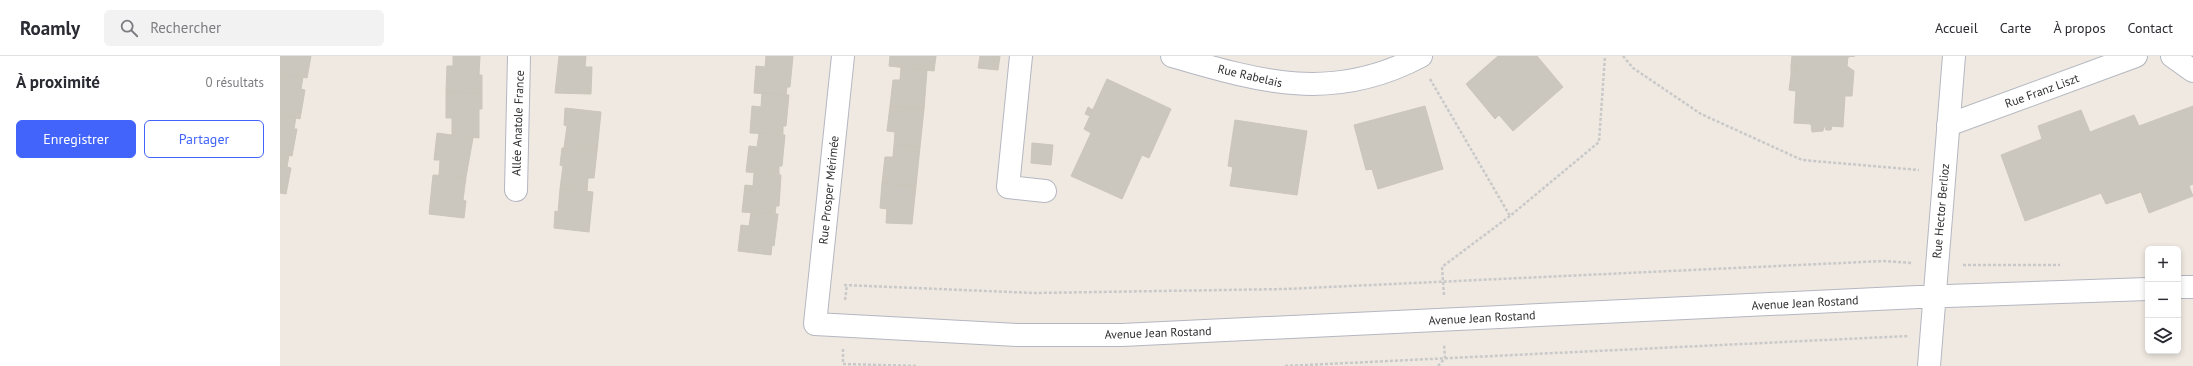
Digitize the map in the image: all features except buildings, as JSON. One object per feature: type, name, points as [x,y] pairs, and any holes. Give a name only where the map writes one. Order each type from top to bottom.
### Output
[{"type":"street","name":"Allée Anatole France","points":[[516,190],[519,56]]},
{"type":"street","name":"Rue Prosper Mérimée","points":[[816,324],[842,56]]},
{"type":"street","points":[[1021,56],[1008,188],[1045,191]]},
{"type":"street","name":"Rue Rabelais","points":[[1172,56],[1271,82],[1311,85],[1331,84],[1374,76],[1419,57]]},
{"type":"street","name":"Rue Hector Berlioz","points":[[1928,366],[1954,56]]},
{"type":"street","name":"Rue Franz Liszt","points":[[1948,125],[2136,56]]},
{"type":"street","points":[[2172,56],[2193,70]]},
{"type":"street","points":[[2181,287],[2193,287]]},
{"type":"street","name":"Avenue Jean Rostand","points":[[816,324],[1017,336],[1100,336],[2145,288]]},
{"type":"path","points":[[1444,281],[1442,267],[1510,216],[1599,142],[1605,56]]},
{"type":"path","points":[[1623,56],[1633,68],[1701,114],[1802,160],[1944,173]]},
{"type":"path","points":[[1419,57],[1510,216]]},
{"type":"path","points":[[820,282],[1034,293],[1286,289],[1884,261],[1936,264],[2062,265]]},
{"type":"path","points":[[1285,366],[1931,335]]}]
